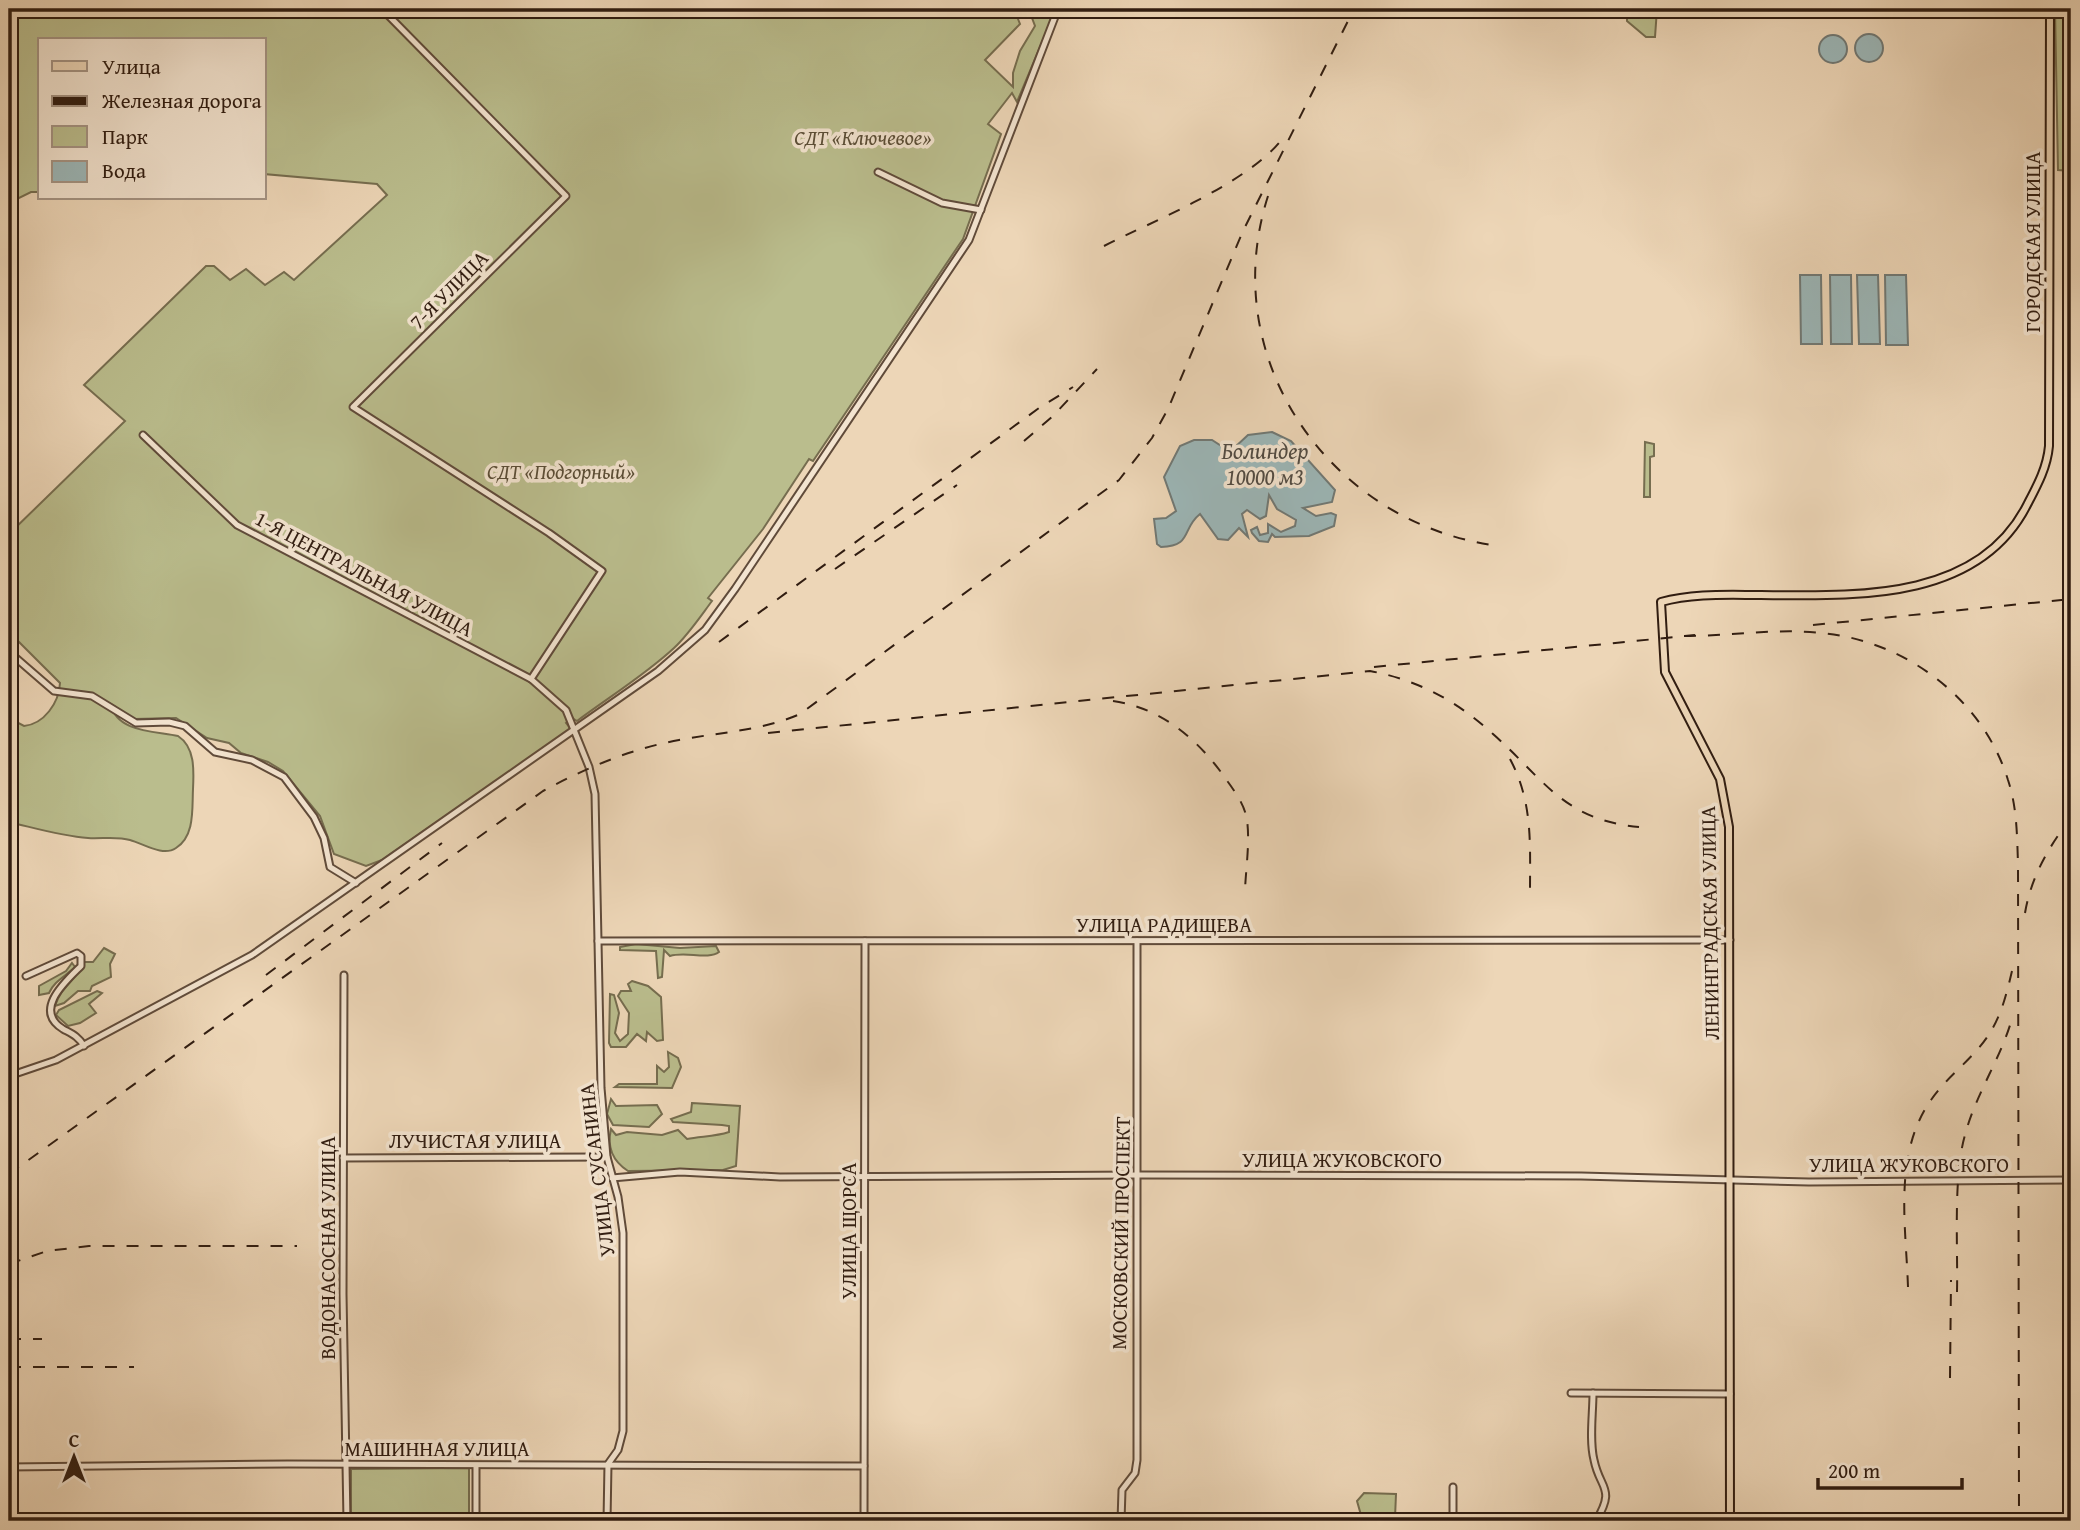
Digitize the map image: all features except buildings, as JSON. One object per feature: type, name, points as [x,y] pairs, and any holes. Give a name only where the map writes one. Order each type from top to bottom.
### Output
[{"type":"main road","name":"ГОРОДСКАЯ УЛИЦА","points":[[2042,475],[2048,457],[2050,434],[2050,9]]},
{"type":"main road","name":"ЛЕНИНГРАДСКАЯ УЛИЦА","points":[[1730,1521],[1730,827],[1726,800],[1710,757],[1665,672],[1661,651],[1661,602],[1698,596],[1873,592],[1905,589],[1935,580],[1965,567],[2000,544],[2022,516],[2042,475]]},
{"type":"street","name":"7-Я УЛИЦА","points":[[382,9],[566,196],[353,407],[550,533],[602,571],[531,678]]},
{"type":"street","points":[[9,1076],[56,1060],[252,956],[681,654],[705,630],[758,556],[969,240],[1058,9]]},
{"type":"street","points":[[878,172],[942,203],[981,210]]},
{"type":"street","name":"1-Я ЦЕНТРАЛЬНАЯ УЛИЦА","points":[[143,435],[237,525],[531,678],[566,710],[574,730]]},
{"type":"street","points":[[9,652],[58,693],[92,696],[136,723],[169,722],[184,726],[215,752],[252,760],[284,777],[314,817],[324,838],[330,867],[356,883]]},
{"type":"street","name":"УЛИЦА СУСАНИНА","points":[[574,730],[589,767],[595,794],[601,1088],[607,1157],[623,1233],[623,1431],[618,1450],[608,1464],[607,1521]]},
{"type":"street","name":"УЛИЦА РАДИЩЕВА","points":[[598,941],[1730,940]]},
{"type":"street","name":"УЛИЦА ЩОРСА","points":[[864,1521],[865,941]]},
{"type":"street","name":"МОСКОВСКИЙ ПРОСПЕКТ","points":[[1121,1521],[1122,1490],[1135,1473],[1137,1460],[1137,941]]},
{"type":"street","points":[[26,976],[77,953],[82,960],[81,966],[57,990],[51,1009],[55,1021],[72,1032],[84,1046]]},
{"type":"street","name":"ВОДОНАСОСНАЯ УЛИЦА","points":[[344,975],[344,1424],[347,1521]]},
{"type":"street","name":"ЛУЧИСТАЯ УЛИЦА","points":[[343,1158],[607,1157]]},
{"type":"street","name":"УЛИЦА ЖУКОВСКОГО","points":[[612,1178],[680,1172],[780,1177],[1139,1175],[1730,1178],[1809,1182],[2071,1180]]},
{"type":"street","points":[[1571,1393],[1730,1394]]},
{"type":"street","points":[[1593,1393],[1594,1460],[1606,1487],[1605,1506],[1596,1521]]},
{"type":"street","name":"МАШИННАЯ УЛИЦА","points":[[9,1467],[347,1464],[864,1466]]},
{"type":"street","points":[[476,1466],[476,1521]]},
{"type":"street","points":[[1453,1487],[1453,1521]]},
{"type":"green space","points":[[35,9],[1056,9],[1017,102],[1012,93],[988,124],[1001,134],[963,239],[813,461],[809,459],[763,529],[708,598],[712,601],[689,632],[639,677],[577,721],[572,718],[566,723],[571,729],[382,860],[366,866],[334,854],[320,816],[283,771],[268,762],[241,753],[229,743],[207,738],[176,718],[134,719],[111,704],[114,713],[128,725],[178,736],[188,746],[193,767],[192,813],[187,837],[182,843],[165,851],[125,839],[78,837],[9,822],[9,718],[24,726],[44,717],[57,698],[60,683],[9,632],[9,534],[125,421],[84,385],[206,266],[214,266],[230,280],[246,269],[265,285],[284,272],[294,280],[387,195],[377,184],[266,174],[266,38],[38,38],[38,192],[31,192],[9,203],[9,14]],"holes":[[[1021,15],[1032,18],[1035,26],[1020,51],[1013,73],[1013,87],[985,60],[1020,24],[1018,19]]]},
{"type":"green space","points":[[1627,9],[1657,9],[1655,37],[1646,37],[1627,21]]},
{"type":"green space","points":[[2055,9],[2071,9],[2071,171],[2058,170]]},
{"type":"green space","points":[[1645,442],[1654,444],[1654,456],[1650,457],[1650,497],[1644,497]]},
{"type":"green space","points":[[636,944],[680,948],[716,946],[719,952],[709,955],[670,956],[664,950],[662,977],[658,978],[656,951],[620,950],[620,947]]},
{"type":"green space","points":[[104,948],[115,954],[110,964],[111,977],[92,986],[90,991],[78,991],[64,1003],[55,1006],[61,993],[84,962],[93,962]]},
{"type":"green space","points":[[72,963],[75,967],[57,982],[49,993],[39,995],[39,986],[66,971]]},
{"type":"green space","points":[[632,981],[648,986],[661,997],[663,1040],[657,1041],[647,1032],[646,1041],[637,1034],[626,1047],[611,1047],[610,994],[614,995],[619,1013],[615,1033],[620,1041],[628,1034],[629,1013],[618,996],[621,991],[631,991],[628,984]]},
{"type":"green space","points":[[97,991],[102,993],[89,1004],[96,1013],[80,1023],[68,1026],[56,1015],[59,1010]]},
{"type":"green space","points":[[668,1052],[678,1058],[681,1067],[672,1088],[615,1087],[619,1084],[657,1084],[657,1066],[664,1072],[669,1067]]},
{"type":"green space","points":[[611,1099],[616,1106],[657,1105],[662,1114],[649,1127],[613,1125],[607,1114]]},
{"type":"green space","points":[[692,1103],[740,1106],[736,1166],[723,1170],[628,1171],[614,1157],[610,1147],[611,1129],[616,1135],[627,1132],[662,1135],[678,1130],[687,1139],[729,1132],[729,1126],[673,1122],[671,1119],[691,1112]]},
{"type":"green space","points":[[469,1468],[469,1521],[351,1521],[351,1469]]},
{"type":"green space","points":[[1364,1493],[1396,1494],[1395,1518],[1361,1515],[1357,1501]]},
{"type":"water","points":[[1869,34],[1879,38],[1883,48],[1879,58],[1869,62],[1859,58],[1855,48],[1859,38]]},
{"type":"water","points":[[1833,35],[1843,39],[1847,49],[1843,59],[1833,63],[1823,59],[1819,49],[1823,39]]},
{"type":"water","points":[[1800,275],[1821,275],[1822,344],[1801,344]]},
{"type":"water","points":[[1830,275],[1851,275],[1852,344],[1831,344]]},
{"type":"water","points":[[1857,275],[1878,275],[1880,344],[1859,344]]},
{"type":"water","points":[[1885,275],[1906,275],[1908,345],[1886,345]]},
{"type":"water","name":"Болиндер 10000 м3","points":[[1272,432],[1291,441],[1335,490],[1332,502],[1303,508],[1316,516],[1331,513],[1336,515],[1334,526],[1309,536],[1275,537],[1272,534],[1268,542],[1259,541],[1251,530],[1257,527],[1260,535],[1268,533],[1268,524],[1281,532],[1295,526],[1296,520],[1277,509],[1269,495],[1266,516],[1260,519],[1247,510],[1242,514],[1248,537],[1239,528],[1228,540],[1218,539],[1200,514],[1178,544],[1161,547],[1157,544],[1154,519],[1166,518],[1176,511],[1164,477],[1180,446],[1194,440],[1212,440],[1226,449],[1233,449],[1248,435]]},
{"type":"railway","points":[[9,1174],[543,791],[626,754],[679,740],[756,728],[800,714],[1119,480],[1152,438],[1168,409],[1243,231],[1354,9]]},
{"type":"railway","points":[[1104,246],[1176,212],[1228,183],[1251,168],[1285,135]]},
{"type":"railway","points":[[1268,196],[1256,256],[1258,315],[1273,371],[1299,422],[1335,466],[1380,503],[1433,529],[1492,545]]},
{"type":"railway","points":[[1024,441],[1053,416],[1097,369]]},
{"type":"railway","points":[[719,642],[1039,408],[1073,387]]},
{"type":"railway","points":[[835,569],[957,485]]},
{"type":"railway","points":[[1813,625],[2071,599]]},
{"type":"railway","points":[[1684,636],[1771,632],[1822,633],[1853,638],[1883,648],[1937,679],[1960,700],[1980,724],[1996,751],[2008,780],[2015,811],[2018,864],[2019,1521]]},
{"type":"railway","points":[[1374,667],[1695,635]]},
{"type":"railway","points":[[768,733],[1370,671],[1421,686],[1451,702],[1479,722],[1557,795],[1573,806],[1591,816],[1639,827]]},
{"type":"railway","points":[[1113,701],[1148,711],[1179,729],[1206,753],[1231,786],[1247,820],[1245,890]]},
{"type":"railway","points":[[1510,759],[1523,791],[1529,824],[1530,891]]},
{"type":"railway","points":[[2025,913],[2042,862],[2071,818]]},
{"type":"railway","points":[[266,975],[442,843]]},
{"type":"railway","points":[[1908,1287],[1904,1190],[1911,1143],[1931,1100],[1991,1031],[2001,1010],[2012,971]]},
{"type":"railway","points":[[1957,1292],[1957,1191],[1961,1152],[1976,1104],[2013,1015]]},
{"type":"railway","points":[[9,1045],[18,1052]]},
{"type":"railway","points":[[9,1264],[47,1251],[89,1246],[297,1246]]},
{"type":"railway","points":[[1950,1378],[1951,1280]]},
{"type":"railway","points":[[9,1339],[42,1339]]},
{"type":"railway","points":[[9,1367],[134,1367]]},
{"type":"park label","name":"СДТ «Ключевое»","points":[[863,138]]},
{"type":"park label","name":"СДТ «Подгорный»","points":[[561,472]]}]
